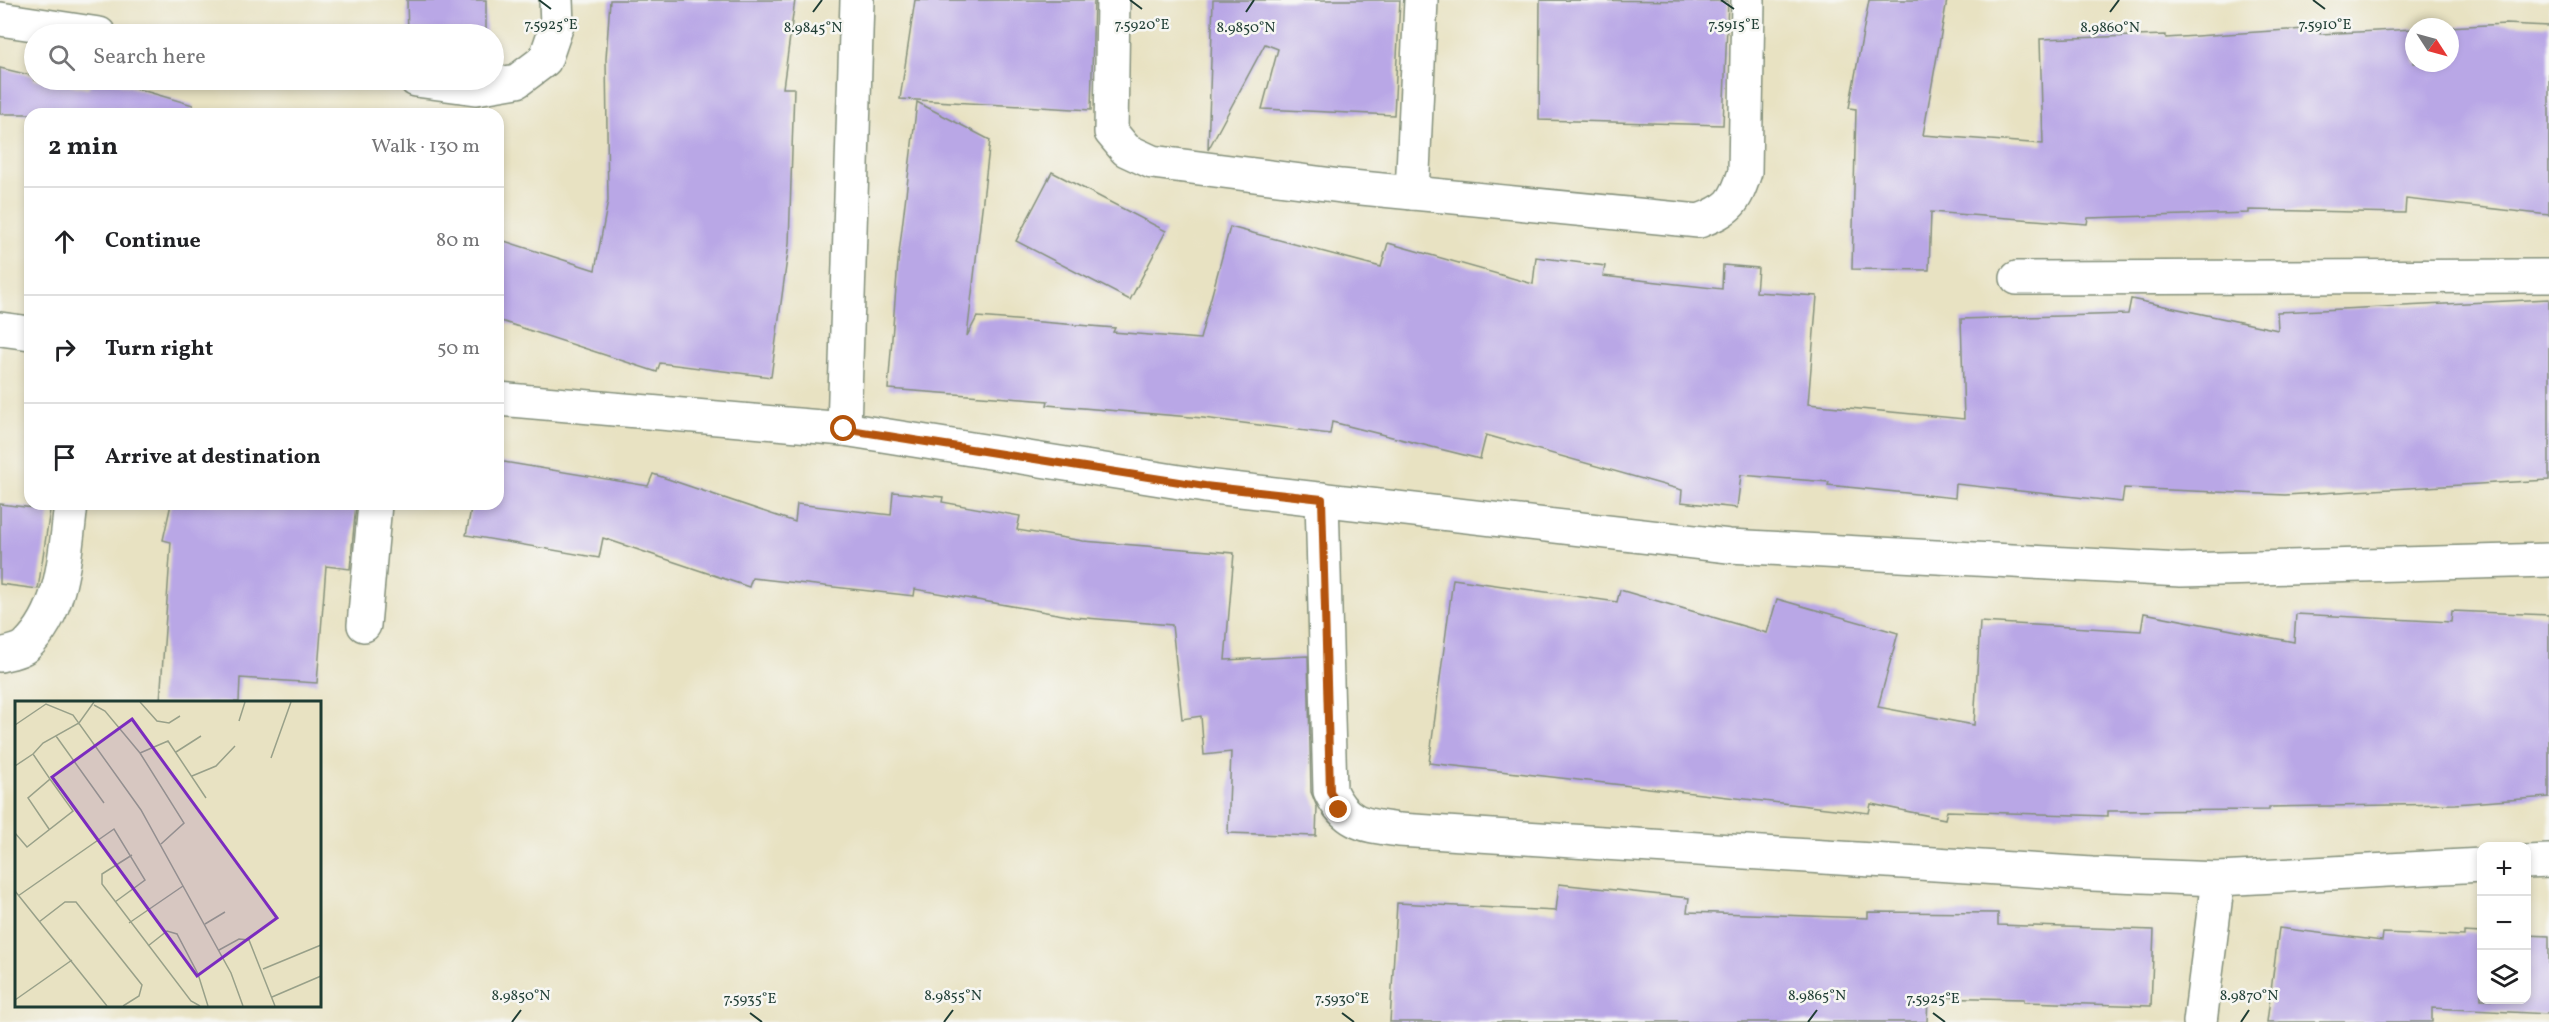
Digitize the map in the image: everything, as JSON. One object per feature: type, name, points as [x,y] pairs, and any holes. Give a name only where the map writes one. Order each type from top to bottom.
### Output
[{"type":"street","points":[[504,83],[517,81],[545,60],[557,25],[556,0]]},
{"type":"street","points":[[844,429],[857,0]]},
{"type":"street","points":[[1113,0],[1111,132],[1126,150],[1152,162],[1412,193],[1699,221],[1723,212],[1736,198],[1745,172],[1748,0]]},
{"type":"street","points":[[1412,193],[1421,0]]},
{"type":"street","points":[[0,19],[33,24]]},
{"type":"street","points":[[2017,278],[2549,276]]},
{"type":"street","points":[[0,329],[24,332]]},
{"type":"street","points":[[504,400],[844,429],[1205,486],[1729,546],[2181,570],[2549,560]]},
{"type":"street","points":[[1322,499],[1330,791],[1339,810],[1365,825],[1399,830],[2008,869],[2218,879],[2477,865]]},
{"type":"street","points":[[0,655],[24,647],[46,619],[62,580],[70,510]]},
{"type":"street","points":[[364,625],[374,510]]},
{"type":"street","points":[[2531,862],[2549,861]]},
{"type":"street","points":[[2200,1022],[2218,879]]},
{"type":"building","points":[[407,0],[486,0],[486,24],[408,24]]},
{"type":"building","points":[[610,0],[795,0],[783,88],[794,88],[789,244],[771,377],[660,363],[657,372],[504,322],[504,241],[595,270],[608,201],[606,59]]},
{"type":"building","points":[[915,0],[1094,0],[1091,110],[900,99]]},
{"type":"building","points":[[1213,0],[1400,0],[1394,115],[1262,109],[1278,49],[1265,44],[1208,150]]},
{"type":"building","points":[[1540,0],[1728,1],[1723,125],[1539,120]]},
{"type":"building","points":[[1869,0],[1947,0],[1923,135],[2043,144],[2040,39],[2166,35],[2166,38],[2320,28],[2320,34],[2405,29],[2405,72],[2459,72],[2459,26],[2506,24],[2549,26],[2549,215],[2406,199],[2405,213],[2249,210],[2249,213],[2088,218],[2087,224],[1931,212],[1929,270],[1852,269],[1856,109],[1849,108]]},
{"type":"building","points":[[0,68],[24,74],[24,90],[141,90],[193,105],[193,108],[24,108],[24,114],[0,114]]},
{"type":"building","points":[[917,102],[990,140],[967,336],[977,317],[1115,328],[1113,332],[1200,339],[1230,227],[1381,267],[1388,243],[1533,284],[1536,257],[1605,266],[1603,276],[1722,289],[1723,265],[1758,268],[1756,292],[1817,296],[1808,404],[1964,419],[1961,319],[2128,314],[2131,299],[2278,330],[2277,312],[2549,299],[2549,480],[2285,495],[2124,488],[2122,502],[1956,484],[1955,498],[1828,485],[1829,482],[1741,475],[1737,508],[1681,502],[1682,490],[1486,435],[1480,459],[1332,422],[1330,434],[1203,418],[1047,405],[1048,401],[888,389],[898,262]]},
{"type":"building","points":[[1052,172],[1166,231],[1130,300],[1016,241]]},
{"type":"building","points":[[504,462],[648,486],[653,474],[795,522],[797,504],[891,515],[893,492],[943,497],[942,502],[1020,516],[1017,530],[1083,541],[1234,553],[1225,660],[1308,656],[1311,792],[1317,807],[1316,836],[1228,833],[1231,752],[1204,755],[1201,716],[1182,719],[1172,625],[1074,617],[915,589],[914,596],[752,578],[749,587],[603,538],[599,558],[466,535],[471,510],[504,510]]},
{"type":"building","points":[[0,504],[24,507],[24,510],[50,510],[38,589],[0,584]]},
{"type":"building","points":[[170,510],[355,510],[350,569],[326,566],[317,683],[240,678],[239,701],[160,701],[171,542],[163,540]]},
{"type":"building","points":[[1453,579],[1617,602],[1620,590],[1767,633],[1777,599],[1898,633],[1878,707],[1974,725],[1980,622],[2141,631],[2144,613],[2294,642],[2296,614],[2451,622],[2452,611],[2549,615],[2549,797],[2455,804],[2269,807],[2269,810],[2108,811],[2108,816],[1947,811],[1945,819],[1871,804],[1869,813],[1429,763]]},
{"type":"building","points":[[1559,884],[1689,898],[1687,912],[1868,918],[1868,912],[1998,913],[1998,925],[2154,930],[2151,1006],[2024,1002],[2024,999],[1928,997],[1927,1022],[1390,1022],[1397,903],[1556,911]]},
{"type":"building","points":[[2279,928],[2382,941],[2383,933],[2464,936],[2464,932],[2477,933],[2477,1004],[2531,1004],[2531,935],[2549,936],[2549,1014],[2432,1008],[2432,1022],[2267,1022]]},
{"type":"route","points":[[844,429],[1205,486],[1322,499],[1330,791],[1339,810]]}]
